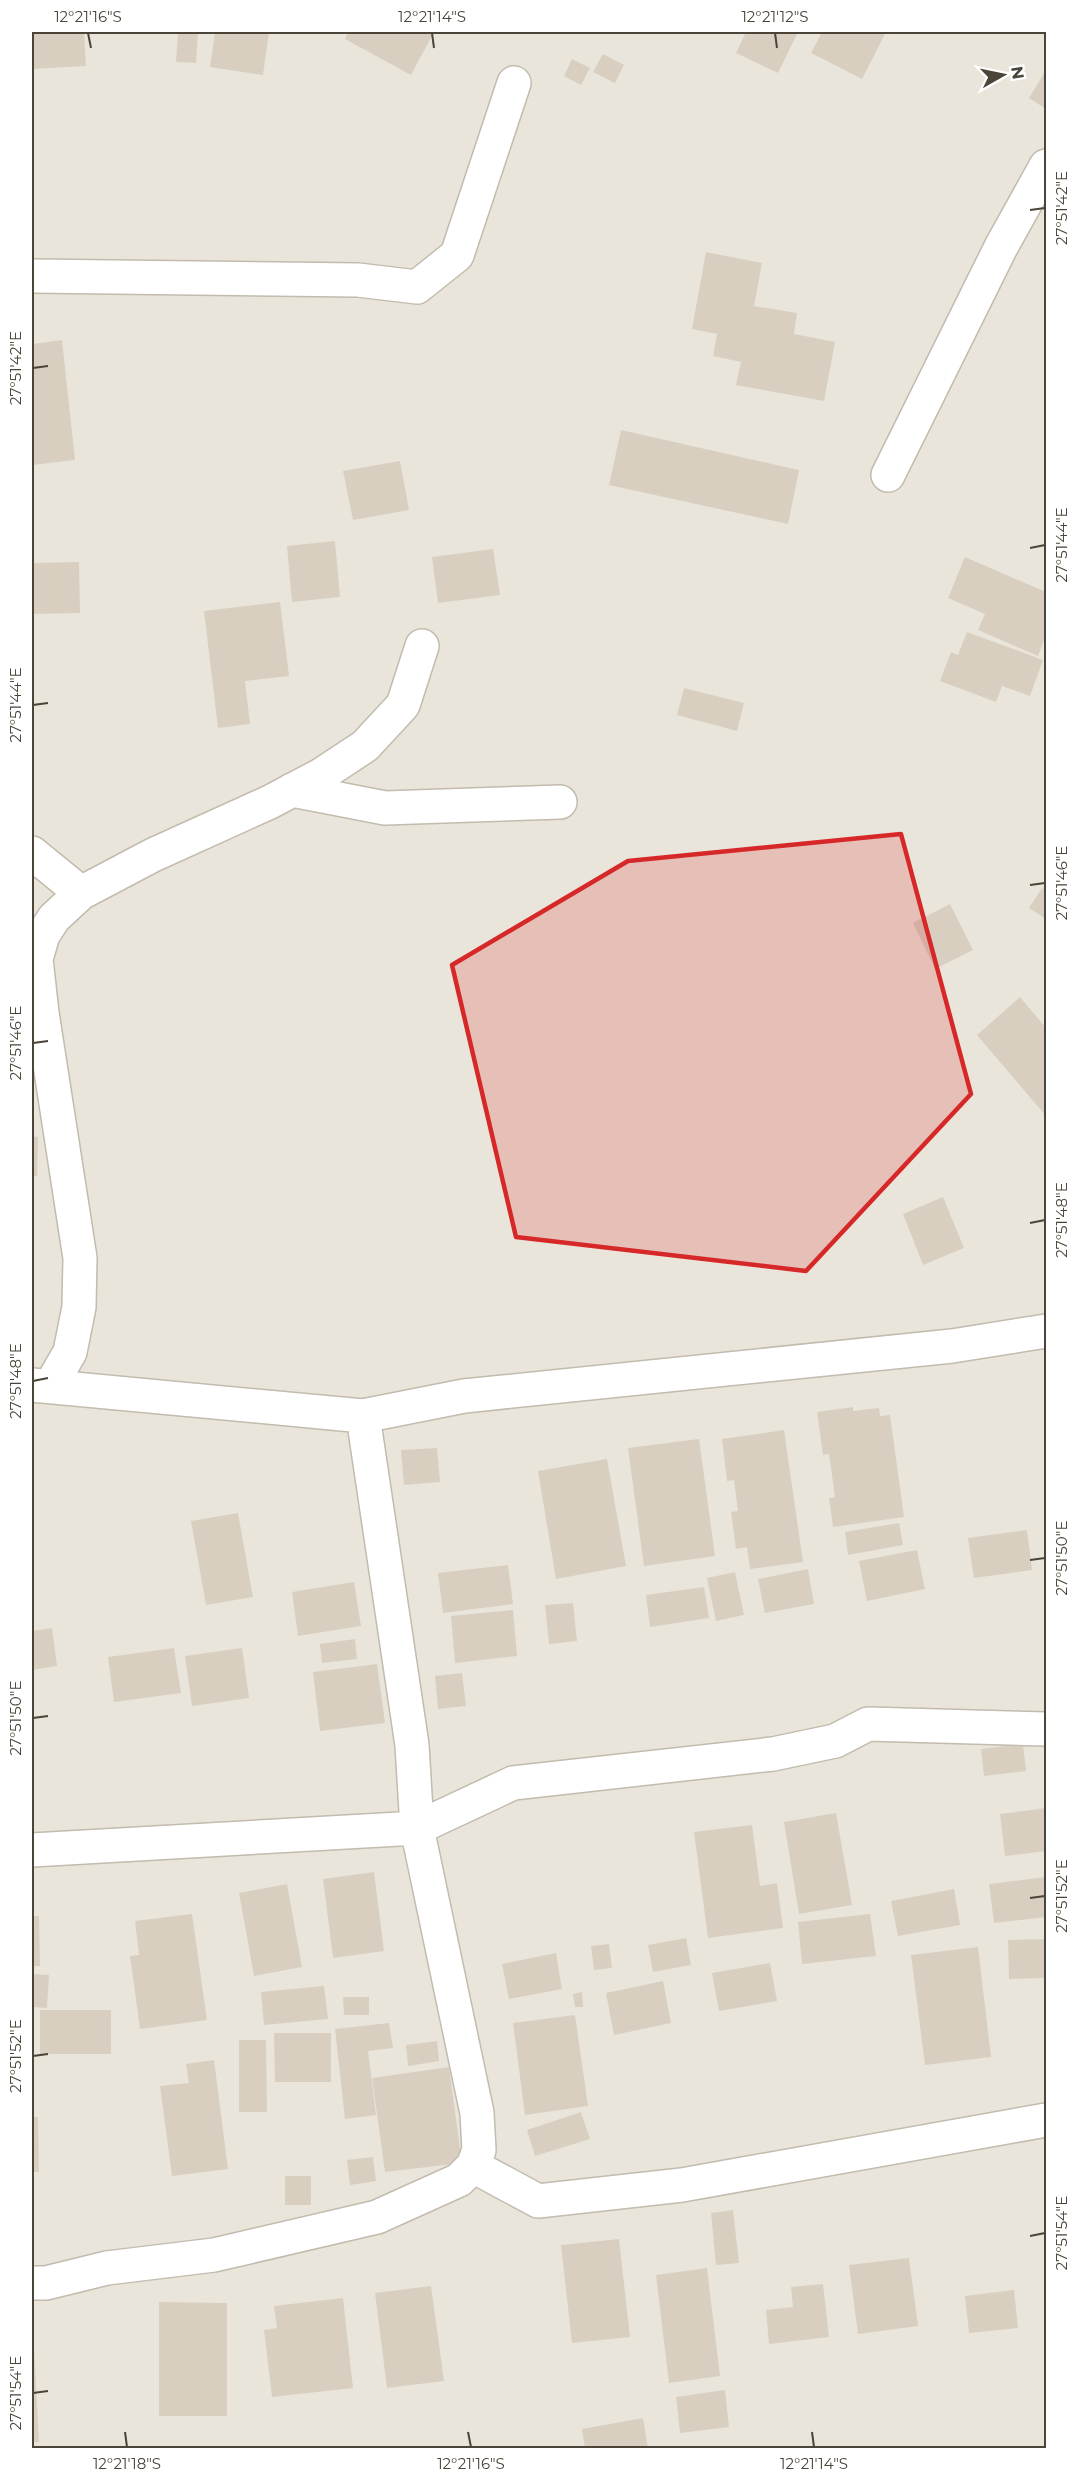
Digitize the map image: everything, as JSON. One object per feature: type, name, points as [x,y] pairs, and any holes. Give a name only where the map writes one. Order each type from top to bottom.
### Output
[{"type":"street","points":[[32,276],[358,280],[417,287],[457,255],[514,83]]},
{"type":"street","points":[[888,475],[1001,247],[1047,166]]},
{"type":"street","points":[[41,1385],[70,1352],[80,1307],[80,1258],[42,1013],[36,959],[44,935],[54,918],[81,893],[153,855],[292,790],[365,746],[403,705],[422,646]]},
{"type":"street","points":[[292,790],[386,807],[560,802]]},
{"type":"street","points":[[32,853],[81,893]]},
{"type":"street","points":[[41,1385],[275,1410],[363,1416],[464,1396],[952,1346],[1047,1331]]},
{"type":"street","points":[[32,2283],[46,2283],[107,2268],[214,2255],[377,2217],[459,2180],[473,2166],[479,2150],[477,2113],[417,1828],[412,1745],[363,1416]]},
{"type":"street","points":[[32,1850],[417,1828],[513,1783],[773,1754],[835,1741],[868,1724],[1047,1729]]},
{"type":"street","points":[[473,2166],[538,2201],[682,2185],[1047,2120]]},
{"type":"highlighted area","points":[[901,834],[971,1094],[806,1271],[516,1237],[452,965],[628,861]]},
{"type":"shaded area","points":[[32,32],[1046,32],[1046,2448],[32,2448]]},
{"type":"building","points":[[32,32],[84,32],[86,66],[32,69]]},
{"type":"building","points":[[178,32],[198,32],[196,63],[176,62]]},
{"type":"building","points":[[215,32],[269,32],[263,75],[210,67]]},
{"type":"building","points":[[345,32],[434,32],[411,75],[345,39],[348,33]]},
{"type":"building","points":[[746,32],[798,32],[778,73],[736,53]]},
{"type":"building","points":[[822,32],[886,32],[862,79],[811,53]]},
{"type":"building","points":[[603,54],[624,65],[615,83],[593,72]]},
{"type":"building","points":[[572,59],[590,68],[581,85],[564,76]]},
{"type":"building","points":[[1046,70],[1046,109],[1029,98]]},
{"type":"building","points":[[706,252],[762,263],[754,306],[797,313],[794,334],[835,342],[824,401],[736,385],[741,362],[713,356],[717,334],[692,329]]},
{"type":"building","points":[[62,340],[75,460],[32,465],[32,344]]},
{"type":"building","points":[[621,430],[799,470],[788,524],[609,485]]},
{"type":"building","points":[[400,461],[409,510],[353,520],[343,471]]},
{"type":"building","points":[[335,541],[340,597],[292,602],[287,546]]},
{"type":"building","points":[[493,549],[500,595],[438,603],[432,557]]},
{"type":"building","points":[[965,557],[1046,592],[1046,635],[1038,656],[978,630],[985,614],[948,598]]},
{"type":"building","points":[[79,562],[80,613],[32,614],[32,563]]},
{"type":"building","points":[[280,602],[289,676],[245,681],[250,724],[218,728],[204,611]]},
{"type":"building","points":[[967,632],[1043,660],[1030,696],[1002,686],[996,702],[940,681],[951,652],[958,655]]},
{"type":"building","points":[[684,688],[744,703],[737,731],[677,715]]},
{"type":"building","points":[[1042,888],[1046,891],[1046,919],[1029,908]]},
{"type":"building","points":[[950,904],[973,950],[935,969],[913,923]]},
{"type":"building","points":[[1020,997],[1046,1028],[1046,1116],[977,1035]]},
{"type":"building","points":[[32,1136],[38,1137],[37,1176],[32,1176]]},
{"type":"building","points":[[943,1197],[964,1248],[923,1265],[903,1214]]},
{"type":"building","points":[[853,1407],[853,1411],[879,1408],[880,1416],[890,1415],[904,1517],[833,1527],[829,1498],[835,1497],[829,1454],[823,1455],[817,1412]]},
{"type":"building","points":[[784,1430],[803,1562],[750,1569],[747,1547],[736,1549],[731,1512],[738,1511],[734,1480],[727,1481],[722,1439]]},
{"type":"building","points":[[699,1439],[715,1556],[644,1566],[628,1448]]},
{"type":"building","points":[[437,1448],[440,1482],[404,1485],[401,1450]]},
{"type":"building","points":[[607,1459],[626,1566],[556,1579],[538,1471]]},
{"type":"building","points":[[238,1513],[253,1597],[206,1605],[191,1521]]},
{"type":"building","points":[[899,1523],[903,1545],[848,1555],[845,1532]]},
{"type":"building","points":[[1027,1530],[1032,1570],[974,1578],[968,1538]]},
{"type":"building","points":[[917,1550],[925,1589],[867,1601],[859,1561]]},
{"type":"building","points":[[508,1565],[513,1604],[443,1613],[438,1573]]},
{"type":"building","points":[[808,1569],[814,1604],[765,1613],[758,1579]]},
{"type":"building","points":[[735,1572],[744,1615],[716,1621],[707,1578]]},
{"type":"building","points":[[354,1582],[361,1626],[298,1636],[292,1592]]},
{"type":"building","points":[[704,1587],[709,1618],[650,1627],[646,1595]]},
{"type":"building","points":[[573,1603],[577,1641],[549,1644],[545,1605]]},
{"type":"building","points":[[513,1610],[517,1656],[455,1663],[451,1616]]},
{"type":"building","points":[[52,1628],[57,1666],[32,1670],[32,1631]]},
{"type":"building","points":[[355,1639],[357,1659],[322,1663],[320,1644]]},
{"type":"building","points":[[174,1648],[181,1693],[114,1702],[108,1657]]},
{"type":"building","points":[[242,1648],[249,1698],[192,1706],[185,1656]]},
{"type":"building","points":[[377,1664],[385,1723],[320,1731],[313,1672]]},
{"type":"building","points":[[462,1673],[466,1706],[438,1709],[435,1676]]},
{"type":"building","points":[[1023,1744],[1026,1771],[984,1776],[981,1749]]},
{"type":"building","points":[[1046,1808],[1046,1851],[1005,1856],[1000,1814]]},
{"type":"building","points":[[836,1813],[852,1905],[799,1914],[784,1822]]},
{"type":"building","points":[[752,1825],[760,1886],[777,1883],[783,1928],[708,1938],[694,1832]]},
{"type":"building","points":[[374,1872],[384,1951],[333,1958],[323,1879]]},
{"type":"building","points":[[1046,1877],[1046,1917],[994,1923],[989,1884]]},
{"type":"building","points":[[287,1884],[302,1967],[254,1976],[239,1893]]},
{"type":"building","points":[[954,1889],[960,1925],[898,1936],[891,1901]]},
{"type":"building","points":[[192,1914],[207,2020],[140,2029],[130,1956],[139,1955],[135,1921]]},
{"type":"building","points":[[870,1914],[876,1956],[802,1964],[798,1922]]},
{"type":"building","points":[[32,1916],[39,1916],[40,1966],[32,1966]]},
{"type":"building","points":[[686,1938],[691,1965],[653,1972],[648,1945]]},
{"type":"building","points":[[1046,1939],[1046,1978],[1009,1979],[1008,1940]]},
{"type":"building","points":[[609,1944],[612,1968],[594,1970],[591,1946]]},
{"type":"building","points":[[978,1947],[991,2057],[925,2065],[911,1955]]},
{"type":"building","points":[[556,1953],[562,1989],[509,1999],[502,1964]]},
{"type":"building","points":[[770,1963],[777,2001],[719,2011],[712,1973]]},
{"type":"building","points":[[33,1974],[49,1975],[47,2008],[32,2007]]},
{"type":"building","points":[[663,1981],[671,2023],[614,2035],[606,1993]]},
{"type":"building","points":[[324,1986],[328,2019],[264,2025],[261,1992]]},
{"type":"building","points":[[582,1992],[583,2007],[575,2007],[573,1994]]},
{"type":"building","points":[[343,1997],[369,1997],[369,2015],[344,2015]]},
{"type":"building","points":[[40,2010],[111,2010],[111,2054],[40,2054]]},
{"type":"building","points":[[575,2015],[588,2106],[525,2115],[513,2023]]},
{"type":"building","points":[[389,2023],[393,2048],[368,2051],[376,2115],[345,2119],[335,2029]]},
{"type":"building","points":[[274,2033],[331,2033],[331,2082],[275,2082]]},
{"type":"building","points":[[239,2040],[266,2040],[267,2112],[239,2112]]},
{"type":"building","points":[[437,2041],[439,2061],[408,2066],[406,2045]]},
{"type":"building","points":[[214,2060],[228,2169],[172,2176],[160,2086],[189,2083],[186,2064]]},
{"type":"building","points":[[449,2067],[462,2163],[385,2172],[372,2078]]},
{"type":"building","points":[[581,2112],[590,2139],[535,2156],[527,2130]]},
{"type":"building","points":[[32,2117],[38,2117],[39,2172],[32,2172]]},
{"type":"building","points":[[373,2157],[376,2181],[350,2185],[347,2160]]},
{"type":"building","points":[[285,2176],[311,2176],[311,2205],[285,2205]]},
{"type":"building","points":[[733,2210],[739,2263],[716,2265],[711,2213]]},
{"type":"building","points":[[619,2239],[630,2337],[572,2343],[561,2245]]},
{"type":"building","points":[[909,2258],[918,2326],[858,2334],[849,2265]]},
{"type":"building","points":[[707,2268],[720,2376],[669,2383],[656,2275]]},
{"type":"building","points":[[823,2284],[829,2337],[769,2344],[766,2310],[793,2307],[791,2287]]},
{"type":"building","points":[[431,2286],[444,2381],[387,2388],[375,2293]]},
{"type":"building","points":[[1014,2290],[1018,2328],[969,2333],[965,2296]]},
{"type":"building","points":[[343,2298],[353,2388],[272,2397],[264,2330],[277,2328],[274,2306]]},
{"type":"building","points":[[159,2302],[227,2303],[227,2416],[159,2416]]},
{"type":"building","points":[[33,2330],[39,2442],[32,2442]]},
{"type":"building","points":[[725,2390],[729,2427],[680,2433],[676,2397]]},
{"type":"building","points":[[643,2418],[648,2448],[585,2448],[582,2429]]}]
